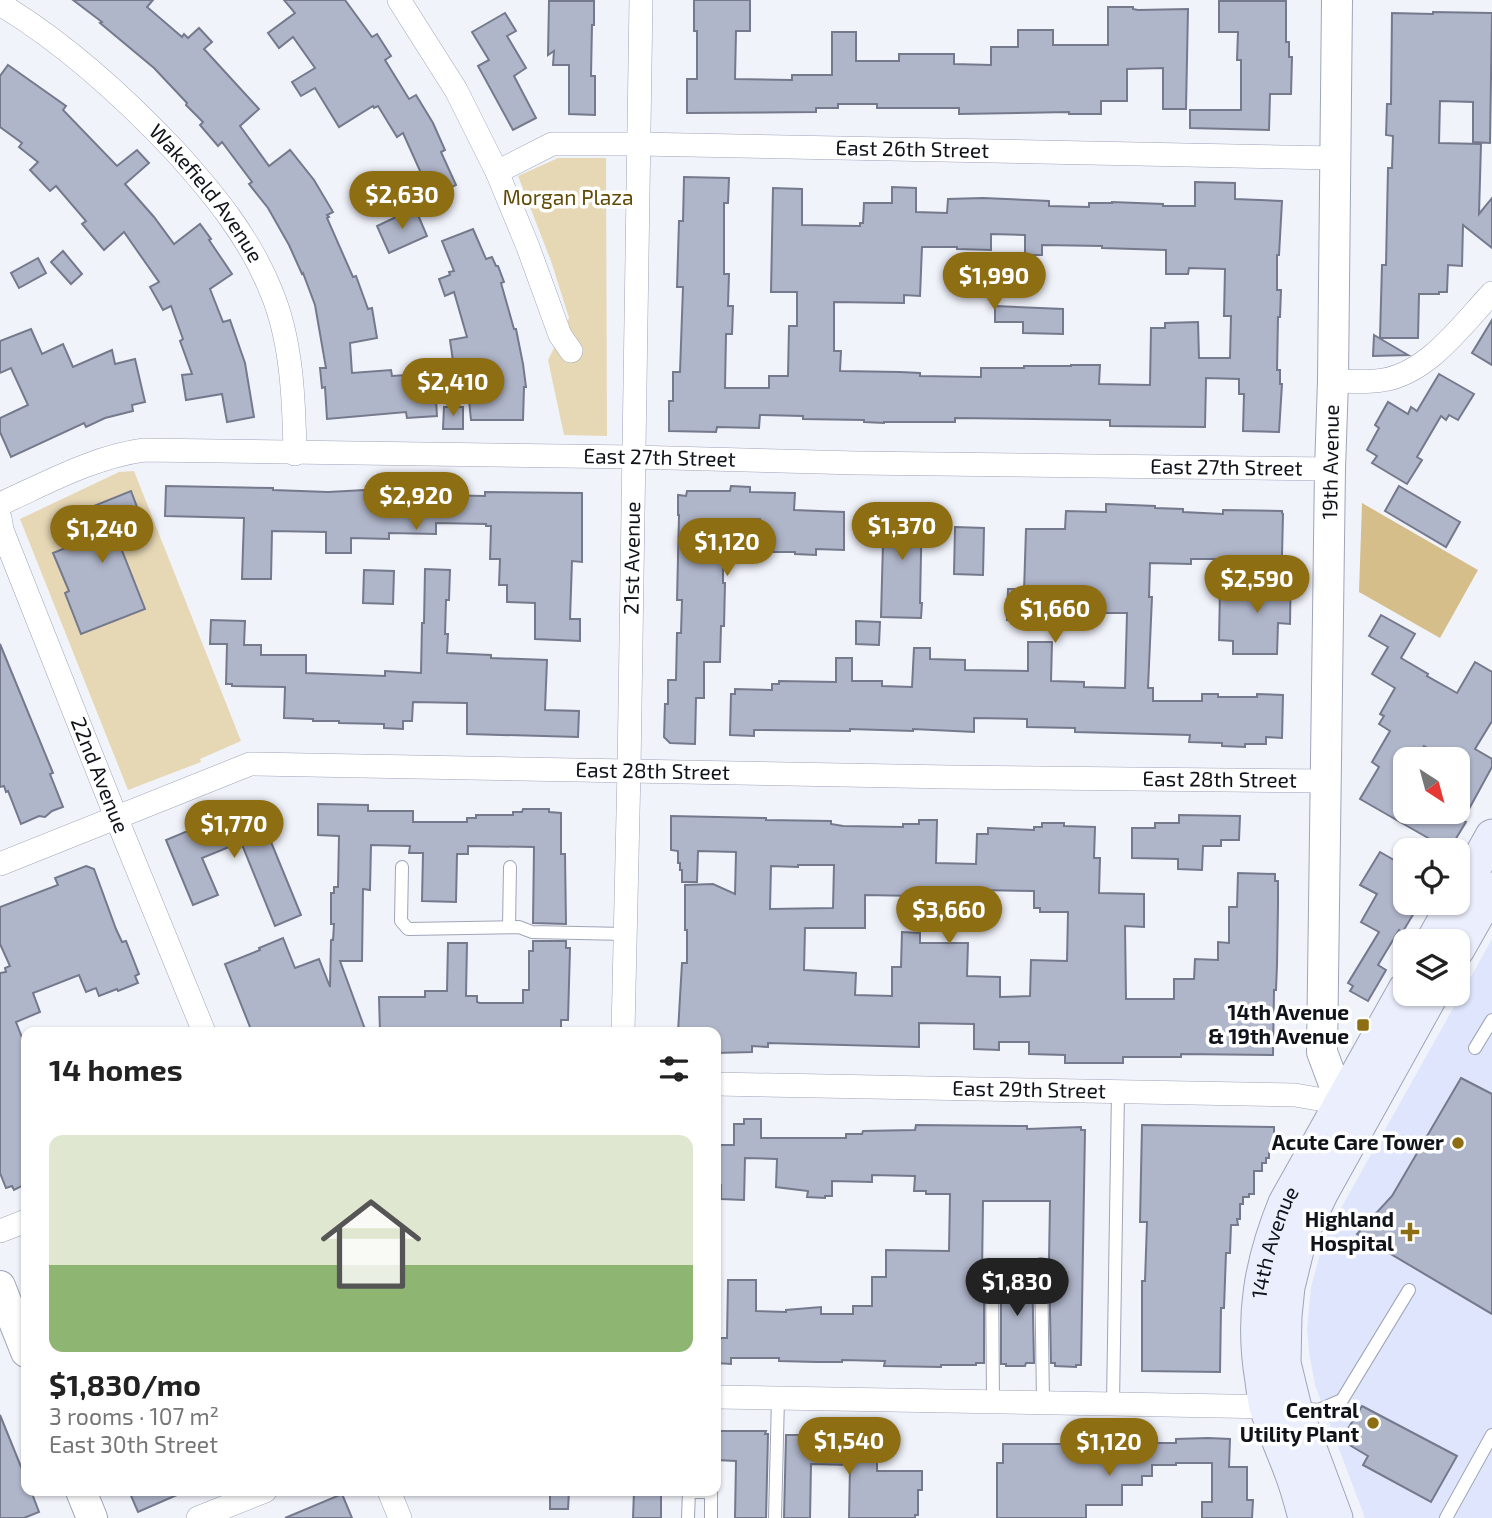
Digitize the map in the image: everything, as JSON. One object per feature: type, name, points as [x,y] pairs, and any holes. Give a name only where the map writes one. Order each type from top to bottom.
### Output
[{"type":"main road","points":[[1470,875],[1492,836]]},
{"type":"main road","points":[[1470,929],[1492,889]]},
{"type":"main road","name":"14th Avenue","points":[[1305,1518],[1293,1475],[1280,1407],[1288,1287],[1300,1238],[1322,1192],[1352,1110],[1398,1006]]},
{"type":"main road","name":"14th Avenue","points":[[1352,1110],[1425,1006]]},
{"type":"main road","name":"14th Avenue","points":[[1280,1407],[1336,1518]]},
{"type":"street","points":[[399,0],[456,90],[497,172],[560,335],[571,351]]},
{"type":"street","name":"21st Avenue","points":[[622,1027],[629,769],[640,0]]},
{"type":"street","name":"19th Avenue","points":[[1337,0],[1322,1052],[1352,1110]]},
{"type":"street","name":"Wakefield Avenue","points":[[0,4],[88,66],[149,124],[206,185],[248,245],[272,291],[286,342],[295,424],[295,454]]},
{"type":"street","name":"East 26th Street","points":[[497,172],[552,144],[1335,159]]},
{"type":"street","points":[[1333,381],[1382,380],[1402,375],[1420,366],[1450,339],[1492,293]]},
{"type":"street","name":"East 27th Street","points":[[0,504],[91,464],[123,453],[144,450],[1330,469]]},
{"type":"street","name":"22nd Avenue","points":[[0,518],[2,530],[202,1027]]},
{"type":"street","name":"East 28th Street","points":[[0,864],[250,764],[1326,781]]},
{"type":"street","name":"East 29th Street","points":[[721,1084],[1295,1095],[1352,1110]]},
{"type":"street","points":[[0,1231],[21,1223]]},
{"type":"street","points":[[0,1286],[21,1339]]},
{"type":"street","points":[[721,1398],[1280,1407]]},
{"type":"street","points":[[84,1496],[92,1518]]},
{"type":"street","points":[[198,1518],[253,1496]]},
{"type":"street","points":[[391,1496],[400,1518]]},
{"type":"lane","points":[[402,867],[401,921],[405,927],[411,929],[519,927],[532,932],[625,934]]},
{"type":"lane","points":[[509,927],[510,867]]},
{"type":"lane","points":[[1475,1048],[1492,1020]]},
{"type":"lane","points":[[1113,1403],[1118,1092]]},
{"type":"lane","points":[[1041,1264],[1043,1402]]},
{"type":"lane","points":[[992,1274],[993,1402]]},
{"type":"lane","points":[[1280,1407],[1319,1410],[1342,1400],[1409,1290]]},
{"type":"lane","points":[[775,1518],[778,1398]]},
{"type":"lane","points":[[1446,1518],[1492,1435]]},
{"type":"lane","points":[[688,1518],[689,1496]]},
{"type":"lane","points":[[711,1496],[711,1518]]},
{"type":"shaded area","points":[[1362,503],[1478,570],[1440,638],[1359,592]]},
{"type":"shaded area","name":"Highland Hospital","points":[[1492,939],[1492,1518],[1365,1518],[1315,1385],[1307,1330],[1311,1287],[1322,1247],[1336,1217],[1454,1006],[1470,1006],[1470,978]]},
{"type":"green space","name":"Morgan Plaza","points":[[558,158],[606,158],[607,436],[564,435],[548,360],[569,318],[551,261],[518,176]]},
{"type":"green space","points":[[134,471],[241,741],[200,759],[201,762],[128,790],[20,519],[119,472]]},
{"type":"building","points":[[73,0],[153,0],[147,7],[182,37],[184,34],[188,38],[199,28],[212,42],[204,49],[259,109],[240,126],[269,166],[290,150],[314,180],[333,212],[327,215],[327,218],[353,277],[356,276],[368,309],[372,308],[377,338],[350,343],[352,373],[391,370],[392,376],[423,374],[428,400],[436,399],[437,416],[407,418],[406,412],[327,419],[325,387],[322,388],[320,368],[326,368],[315,305],[303,273],[268,208],[222,142],[218,146],[200,125],[203,122],[187,103],[154,68]]},
{"type":"building","points":[[284,0],[345,0],[372,37],[377,34],[391,56],[385,60],[409,99],[416,95],[433,123],[445,150],[441,152],[456,185],[405,209],[394,186],[421,173],[403,133],[397,137],[378,106],[373,106],[339,127],[315,88],[301,96],[292,82],[315,68],[293,37],[279,48],[268,33],[295,13]]},
{"type":"building","points":[[694,0],[750,0],[750,31],[736,31],[735,79],[792,80],[792,75],[832,75],[832,32],[856,32],[856,61],[899,61],[899,54],[954,54],[954,64],[991,65],[991,47],[1018,47],[1018,30],[1053,30],[1053,45],[1108,45],[1108,7],[1133,7],[1138,10],[1188,9],[1186,109],[1163,109],[1163,68],[1127,69],[1127,101],[1101,101],[1101,114],[959,114],[959,108],[877,108],[877,104],[838,104],[838,108],[816,108],[816,112],[687,113],[687,79],[697,79]]},
{"type":"building","points":[[549,1],[594,1],[591,76],[595,76],[595,115],[569,114],[569,65],[553,65],[554,51],[548,55]]},
{"type":"building","points":[[1219,1],[1286,1],[1286,42],[1289,42],[1289,57],[1292,57],[1291,94],[1270,94],[1269,130],[1190,128],[1190,110],[1241,110],[1238,32],[1219,32]]},
{"type":"building","points":[[505,13],[516,31],[507,36],[526,68],[514,76],[536,118],[513,130],[478,66],[489,60],[472,32]]},
{"type":"building","points":[[1392,13],[1492,13],[1490,143],[1473,142],[1473,102],[1440,101],[1439,143],[1481,144],[1479,214],[1492,198],[1492,248],[1463,225],[1462,266],[1448,265],[1447,292],[1419,294],[1418,338],[1380,338],[1382,265],[1386,265],[1388,168],[1392,168],[1393,136],[1386,135],[1387,104],[1391,104]]},
{"type":"building","points":[[8,65],[66,106],[63,110],[117,166],[137,150],[149,163],[125,184],[174,244],[200,224],[211,239],[209,240],[232,274],[210,289],[223,322],[230,320],[245,363],[254,417],[227,422],[222,394],[186,400],[182,375],[192,374],[171,306],[163,310],[150,287],[159,282],[124,232],[104,250],[82,224],[86,221],[56,186],[50,191],[30,170],[38,162],[19,147],[22,143],[0,127],[0,76]]},
{"type":"building","points":[[684,177],[729,178],[728,203],[724,203],[724,274],[729,274],[728,306],[733,306],[732,334],[726,334],[725,388],[769,388],[769,376],[788,376],[789,326],[797,326],[797,292],[771,292],[773,188],[802,189],[802,225],[860,226],[860,223],[863,223],[864,203],[892,203],[892,187],[916,188],[916,212],[947,213],[948,199],[983,198],[1049,201],[1049,206],[1089,207],[1089,203],[1112,202],[1195,206],[1195,182],[1235,183],[1235,199],[1282,201],[1277,255],[1277,290],[1281,290],[1277,370],[1280,370],[1282,384],[1279,432],[1243,431],[1244,394],[1239,394],[1239,379],[1206,378],[1205,427],[1110,426],[1110,420],[955,418],[955,422],[884,423],[760,415],[759,428],[717,427],[716,432],[669,431],[673,372],[680,372],[683,287],[677,287],[679,221],[683,221]],"holes":[[[991,234],[1025,235],[1025,255],[1042,255],[1042,245],[1166,250],[1166,274],[1188,274],[1189,268],[1225,269],[1224,316],[1231,316],[1230,358],[1199,358],[1198,322],[1165,323],[1165,328],[1151,328],[1150,385],[1099,384],[1100,365],[981,368],[981,377],[840,371],[841,351],[834,351],[834,302],[904,303],[904,295],[920,296],[922,247],[991,250]]]},
{"type":"building","points":[[415,208],[427,236],[389,253],[377,226]]},
{"type":"building","points":[[473,229],[486,259],[492,257],[504,282],[501,283],[516,329],[523,364],[526,387],[523,420],[471,420],[465,359],[453,361],[450,340],[467,337],[454,292],[445,296],[439,279],[454,271],[442,241]]},
{"type":"building","points":[[63,251],[82,274],[71,284],[51,262]]},
{"type":"building","points":[[38,258],[46,273],[19,288],[11,273]]},
{"type":"building","points":[[995,306],[1063,309],[1063,334],[1023,333],[1023,322],[995,322]]},
{"type":"building","points":[[1492,320],[1492,365],[1472,353]]},
{"type":"building","points":[[31,329],[42,354],[63,344],[73,367],[112,350],[115,364],[135,359],[145,402],[132,405],[133,411],[105,418],[86,427],[84,423],[11,457],[0,432],[0,418],[28,405],[11,368],[0,373],[0,341]]},
{"type":"building","points":[[1374,335],[1408,355],[1373,356]]},
{"type":"building","points":[[1439,374],[1474,394],[1458,420],[1449,415],[1446,420],[1441,416],[1417,457],[1422,460],[1407,484],[1372,463],[1377,456],[1367,450],[1379,428],[1375,425],[1388,402],[1408,414],[1411,407],[1417,411]]},
{"type":"building","points":[[444,407],[463,407],[463,429],[443,429]]},
{"type":"building","points":[[166,486],[328,492],[436,492],[436,495],[485,496],[485,492],[582,493],[582,562],[572,561],[570,619],[580,619],[580,641],[535,639],[535,603],[507,602],[507,585],[499,585],[500,559],[490,559],[491,526],[486,524],[436,523],[436,534],[389,533],[389,539],[351,538],[351,553],[326,553],[326,532],[272,531],[271,579],[242,579],[244,518],[165,516]]},
{"type":"building","points":[[731,486],[750,487],[750,492],[795,493],[794,510],[844,512],[844,550],[816,549],[816,555],[759,552],[760,519],[728,519],[727,549],[723,548],[724,626],[721,626],[720,662],[704,662],[704,698],[696,698],[695,744],[670,743],[664,737],[665,704],[668,704],[668,680],[676,680],[677,633],[681,633],[682,600],[677,600],[678,495],[686,496],[687,491],[730,491]]},
{"type":"building","points":[[1399,486],[1460,522],[1446,547],[1385,511]]},
{"type":"building","points":[[131,491],[144,533],[119,543],[145,609],[81,634],[65,593],[69,591],[53,553],[73,545],[83,523],[79,512]]},
{"type":"building","points":[[1106,504],[1155,506],[1183,509],[1183,512],[1223,514],[1223,510],[1282,511],[1282,556],[1191,559],[1191,564],[1150,563],[1149,597],[1152,597],[1148,688],[1153,688],[1153,701],[1202,701],[1202,694],[1218,694],[1218,697],[1283,695],[1282,738],[1266,737],[1266,744],[1245,744],[1245,747],[1222,746],[1222,743],[1189,742],[1190,735],[1075,732],[1075,728],[1027,727],[1027,719],[974,718],[974,732],[913,729],[754,730],[754,736],[730,735],[731,694],[735,694],[735,689],[772,690],[772,684],[779,684],[779,681],[836,682],[836,658],[852,658],[852,681],[882,681],[882,686],[912,687],[914,648],[930,648],[930,659],[965,660],[965,670],[1028,671],[1028,642],[1052,642],[1051,681],[1084,682],[1084,687],[1125,688],[1127,613],[1064,615],[1064,595],[1024,594],[1024,621],[1007,620],[1008,589],[1024,591],[1026,529],[1065,529],[1066,511],[1106,512]]},
{"type":"building","points":[[884,506],[922,506],[921,618],[881,617]]},
{"type":"building","points":[[955,527],[984,528],[983,575],[954,574]]},
{"type":"building","points":[[1273,564],[1291,564],[1290,624],[1278,623],[1277,654],[1233,654],[1233,641],[1219,640],[1220,591],[1272,592]]},
{"type":"building","points":[[425,569],[450,570],[449,600],[446,600],[447,653],[547,660],[545,710],[579,711],[578,737],[467,734],[467,703],[413,702],[412,721],[403,721],[403,729],[384,728],[384,724],[284,718],[285,687],[226,684],[227,644],[210,644],[211,620],[245,621],[244,645],[261,645],[261,655],[306,655],[306,673],[385,676],[385,671],[421,673]]},
{"type":"building","points":[[364,570],[394,571],[393,604],[363,603]]},
{"type":"building","points":[[1381,615],[1415,634],[1401,658],[1457,693],[1475,662],[1492,672],[1492,721],[1475,749],[1492,759],[1492,767],[1470,807],[1470,747],[1393,747],[1393,818],[1360,799],[1379,767],[1372,762],[1390,731],[1379,724],[1384,716],[1380,714],[1395,688],[1372,674],[1388,647],[1369,636]]},
{"type":"building","points":[[856,621],[880,622],[879,645],[856,644]]},
{"type":"building","points":[[0,644],[53,773],[50,774],[63,807],[45,817],[39,816],[21,824],[8,791],[6,792],[4,786],[0,787]]},
{"type":"building","points":[[255,803],[301,915],[275,926],[241,842],[202,858],[218,895],[193,905],[166,840]]},
{"type":"building","points":[[318,804],[368,805],[368,811],[413,811],[413,822],[467,822],[467,818],[476,818],[476,815],[513,815],[513,812],[522,812],[523,809],[549,809],[549,812],[561,813],[561,854],[565,854],[566,924],[533,923],[534,847],[468,846],[468,854],[457,854],[456,902],[422,901],[423,853],[409,853],[410,846],[371,845],[370,890],[363,889],[362,961],[340,961],[364,1027],[250,1027],[225,964],[283,938],[295,968],[319,959],[330,987],[334,924],[331,924],[331,893],[334,893],[334,887],[338,887],[339,836],[318,835]]},
{"type":"building","points":[[1179,815],[1240,816],[1239,840],[1221,840],[1221,846],[1203,846],[1202,870],[1178,869],[1178,859],[1132,858],[1132,828],[1155,828],[1155,823],[1179,823]]},
{"type":"building","points":[[671,816],[831,821],[831,824],[843,826],[903,827],[903,824],[919,824],[919,820],[937,820],[936,863],[976,864],[977,834],[988,834],[988,828],[1034,830],[1034,827],[1042,827],[1042,823],[1095,827],[1094,858],[1100,858],[1099,893],[1144,894],[1144,927],[1125,926],[1126,999],[1174,999],[1174,979],[1194,979],[1195,959],[1218,960],[1218,942],[1229,943],[1229,907],[1237,907],[1238,873],[1275,874],[1275,881],[1278,881],[1278,905],[1273,1055],[1181,1054],[1181,1057],[1123,1057],[1123,1063],[1065,1063],[1065,1055],[1029,1054],[1029,1042],[999,1042],[999,1050],[974,1049],[974,1024],[919,1023],[919,1047],[768,1043],[768,1047],[752,1046],[752,1052],[721,1053],[721,1027],[678,1027],[682,963],[687,963],[685,885],[713,884],[735,894],[736,852],[698,851],[697,882],[682,882],[678,851],[671,850]],"holes":[[[834,865],[833,908],[770,909],[771,866]],[[917,889],[1034,891],[1034,908],[1040,908],[1040,912],[1068,912],[1067,961],[1031,960],[1030,996],[1000,997],[1000,977],[967,976],[968,943],[920,943],[920,933],[902,932],[901,967],[892,967],[892,996],[855,995],[856,973],[804,970],[805,928],[865,928],[865,895],[916,896]]]},
{"type":"building","points":[[1404,824],[1465,824],[1456,838],[1428,838]]},
{"type":"building","points":[[1380,852],[1393,859],[1393,915],[1413,915],[1404,929],[1393,929],[1393,940],[1378,965],[1386,970],[1368,1001],[1350,991],[1353,986],[1348,983],[1379,932],[1361,922],[1377,894],[1360,885]]},
{"type":"building","points":[[86,866],[94,869],[116,929],[122,942],[126,941],[139,974],[135,976],[138,983],[99,996],[96,988],[86,992],[79,975],[33,993],[40,1012],[16,1022],[21,1035],[21,1186],[14,1190],[12,1186],[6,1188],[0,1173],[0,973],[6,972],[5,968],[10,966],[0,944],[0,907],[58,885],[55,878]]},
{"type":"building","points":[[533,941],[566,941],[566,948],[570,948],[568,1020],[561,1020],[561,1027],[380,1027],[379,997],[425,997],[425,991],[447,991],[448,943],[467,943],[466,996],[477,996],[477,1002],[480,1003],[523,1003],[523,990],[529,990],[529,951],[533,951]]},
{"type":"building","name":"Acute Care Tower","points":[[1461,1078],[1492,1094],[1492,1314],[1357,1234],[1392,1196]]},
{"type":"building","points":[[744,1119],[761,1119],[761,1138],[846,1138],[846,1134],[862,1134],[863,1131],[915,1130],[916,1125],[1027,1126],[1027,1129],[1081,1127],[1081,1130],[1085,1130],[1081,1365],[1055,1366],[1055,1363],[1051,1363],[1050,1201],[983,1201],[984,1363],[941,1367],[884,1366],[885,1361],[817,1362],[779,1361],[779,1358],[731,1358],[731,1364],[721,1363],[721,1338],[727,1338],[728,1280],[756,1280],[756,1311],[786,1312],[821,1307],[821,1314],[853,1314],[853,1306],[872,1306],[872,1277],[886,1277],[886,1250],[949,1251],[950,1194],[914,1191],[915,1176],[872,1175],[872,1182],[832,1181],[832,1196],[807,1197],[808,1191],[776,1187],[777,1159],[745,1158],[744,1200],[721,1199],[721,1145],[734,1145],[734,1124],[744,1124]]},
{"type":"building","points":[[1142,1125],[1274,1127],[1274,1150],[1269,1150],[1269,1158],[1266,1158],[1266,1163],[1262,1163],[1262,1171],[1254,1171],[1254,1194],[1243,1197],[1238,1225],[1231,1225],[1230,1253],[1226,1253],[1224,1308],[1221,1308],[1220,1372],[1142,1371],[1142,1281],[1145,1281],[1147,1222],[1140,1222]]},
{"type":"building","points":[[1018,1267],[1032,1267],[1034,1363],[1006,1366],[1001,1364],[1001,1273],[1017,1273]]},
{"type":"building","name":"Central Utility Plant","points":[[1362,1406],[1457,1456],[1431,1502],[1363,1465],[1368,1456],[1341,1440]]},
{"type":"building","points":[[0,1415],[21,1467],[21,1496],[33,1496],[39,1512],[24,1518],[0,1518]]},
{"type":"building","points":[[721,1431],[766,1431],[766,1518],[735,1518],[736,1461],[721,1460]]},
{"type":"building","points":[[786,1435],[877,1435],[877,1471],[922,1471],[922,1490],[918,1490],[918,1515],[915,1515],[915,1518],[849,1518],[850,1465],[811,1464],[810,1518],[784,1518]]},
{"type":"building","points":[[1176,1439],[1230,1439],[1229,1467],[1247,1467],[1247,1500],[1253,1500],[1252,1518],[1202,1518],[1202,1502],[1212,1502],[1212,1463],[1176,1463],[1152,1465],[1152,1476],[1142,1476],[1142,1485],[1122,1485],[1122,1505],[1086,1505],[1086,1518],[997,1518],[997,1463],[1003,1463],[1003,1444],[1086,1444],[1086,1463],[1126,1463],[1126,1443],[1176,1443]]},
{"type":"building","points":[[131,1496],[175,1496],[138,1512]]},
{"type":"building","points":[[343,1496],[352,1518],[285,1518]]},
{"type":"building","points":[[550,1496],[569,1496],[568,1509],[550,1509]]},
{"type":"building","points":[[634,1496],[661,1496],[661,1518],[633,1518]]},
{"type":"place","name":"14th Avenue & 19th Avenue","points":[[1363,1025]]},
{"type":"place","name":"Acute Care Tower","points":[[1458,1143]]},
{"type":"place","name":"Highland Hospital","points":[[1410,1232]]},
{"type":"place","name":"Central Utility Plant","points":[[1373,1423]]}]
